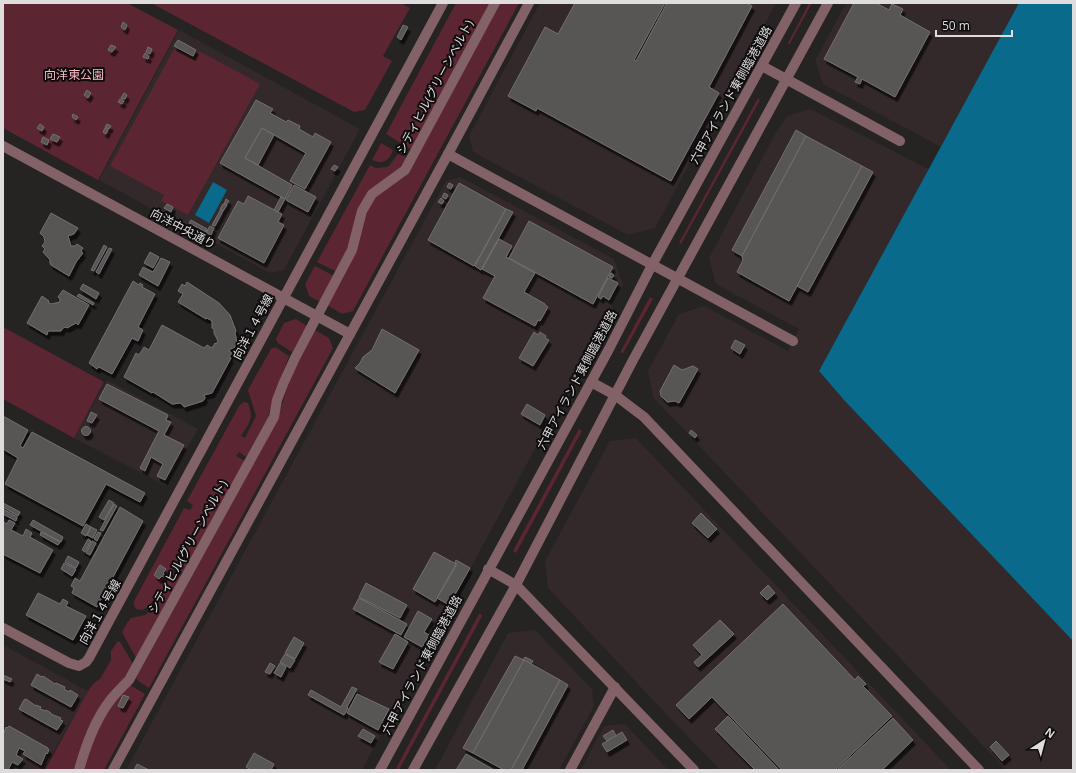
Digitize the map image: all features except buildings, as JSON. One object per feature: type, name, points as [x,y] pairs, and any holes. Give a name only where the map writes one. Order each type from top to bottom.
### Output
[{"type":"street","name":"向洋１４号線","points":[[3,628],[69,663],[79,666],[86,662],[89,658],[443,3]]},
{"type":"street","name":"シティヒル(グリーンベルト)","points":[[79,770],[86,746],[105,707],[129,680],[274,417],[277,400],[284,382],[309,330],[352,250],[362,211],[372,194],[405,170],[495,3]]},
{"type":"street","points":[[113,770],[529,3]]},
{"type":"street","name":"六甲アイランド東側臨港道路","points":[[380,770],[591,382],[652,264],[796,3]]},
{"type":"street","points":[[413,770],[516,585],[615,395],[828,3]]},
{"type":"street","points":[[762,66],[900,141]]},
{"type":"street","name":"向洋中央通り","points":[[3,146],[350,334]]},
{"type":"street","points":[[448,154],[793,341]]},
{"type":"street","points":[[591,382],[615,395],[644,417],[979,770]]},
{"type":"street","points":[[488,570],[516,585],[694,770]]},
{"type":"street","points":[[570,770],[615,687]]},
{"type":"shaded area","points":[[540,3],[776,3],[655,228],[628,235],[473,152],[469,136]]},
{"type":"shaded area","points":[[846,3],[1019,3],[941,147],[823,84],[815,61]]},
{"type":"shaded area","points":[[179,30],[360,129],[284,270],[270,273],[99,180]]},
{"type":"shaded area","points":[[810,109],[929,169],[819,371],[844,400],[1073,641],[1073,770],[1006,770],[653,397],[648,371],[679,314],[704,306],[788,351],[799,329],[716,284],[709,258],[774,136],[787,116]]},
{"type":"shaded area","points":[[460,177],[614,259],[623,285],[362,770],[126,770],[446,181]]},
{"type":"shaded area","points":[[107,380],[198,429],[166,486],[74,438]]},
{"type":"shaded area","points":[[636,438],[951,770],[720,770],[670,718],[548,588],[545,561],[610,441]]},
{"type":"shaded area","points":[[535,630],[592,689],[594,706],[559,770],[435,770],[508,633]]},
{"type":"shaded area","points":[[3,645],[88,691],[43,770],[3,770]]},
{"type":"shaded area","points":[[625,724],[668,770],[581,770],[604,726]]},
{"type":"green space","name":"向洋東公園","points":[[3,3],[127,3],[178,30],[98,180],[3,128]]},
{"type":"green space","points":[[151,3],[401,3],[410,8],[383,56],[392,61],[365,110],[354,112]]},
{"type":"green space","points":[[456,3],[491,3],[412,150],[386,134]]},
{"type":"green space","points":[[498,3],[519,3],[353,311],[342,314],[327,305],[372,199],[402,175]]},
{"type":"green space","points":[[809,3],[812,3],[789,45],[788,43]]},
{"type":"green space","points":[[174,49],[194,60],[199,51],[260,84],[188,215],[161,201],[164,195],[110,166]]},
{"type":"green space","points":[[758,98],[760,100],[681,244],[679,243]]},
{"type":"green space","points":[[381,143],[393,150],[390,157],[382,162],[372,160]]},
{"type":"green space","points":[[398,154],[408,158],[405,164],[376,186],[337,272],[317,262],[370,165],[376,168],[388,167]]},
{"type":"green space","points":[[315,266],[334,276],[321,302],[309,296],[305,284]]},
{"type":"green space","points":[[650,297],[653,299],[623,353],[621,353],[621,351]]},
{"type":"green space","points":[[296,319],[307,326],[292,352],[278,343],[276,339],[284,323]]},
{"type":"green space","points":[[3,327],[104,382],[74,438],[3,399]]},
{"type":"green space","points":[[313,329],[329,338],[333,348],[149,688],[136,678],[277,420],[291,376]]},
{"type":"green space","points":[[275,347],[289,356],[268,417],[246,457],[239,452],[236,456],[245,461],[183,572],[175,568],[173,572],[181,576],[136,658],[122,632],[131,618],[145,615],[151,610],[160,597],[156,595],[150,606],[142,610],[136,609],[133,603],[184,508],[190,510],[193,505],[187,501],[239,406],[244,402],[248,403],[251,413],[249,423],[241,436],[245,438],[256,416],[248,390],[271,349]]},
{"type":"green space","points":[[579,429],[582,431],[516,553],[513,551]]},
{"type":"green space","points":[[479,614],[482,616],[399,770],[395,770]]},
{"type":"green space","points":[[118,641],[133,664],[85,737],[74,770],[45,770],[88,691],[94,683],[100,679],[111,660],[111,651]]},
{"type":"green space","points":[[130,685],[145,694],[104,770],[84,770],[92,744],[103,719],[115,701]]},
{"type":"water","points":[[1019,3],[1073,3],[1073,641],[844,400],[819,371]]},
{"type":"water","points":[[213,182],[227,190],[209,223],[195,215]]}]
